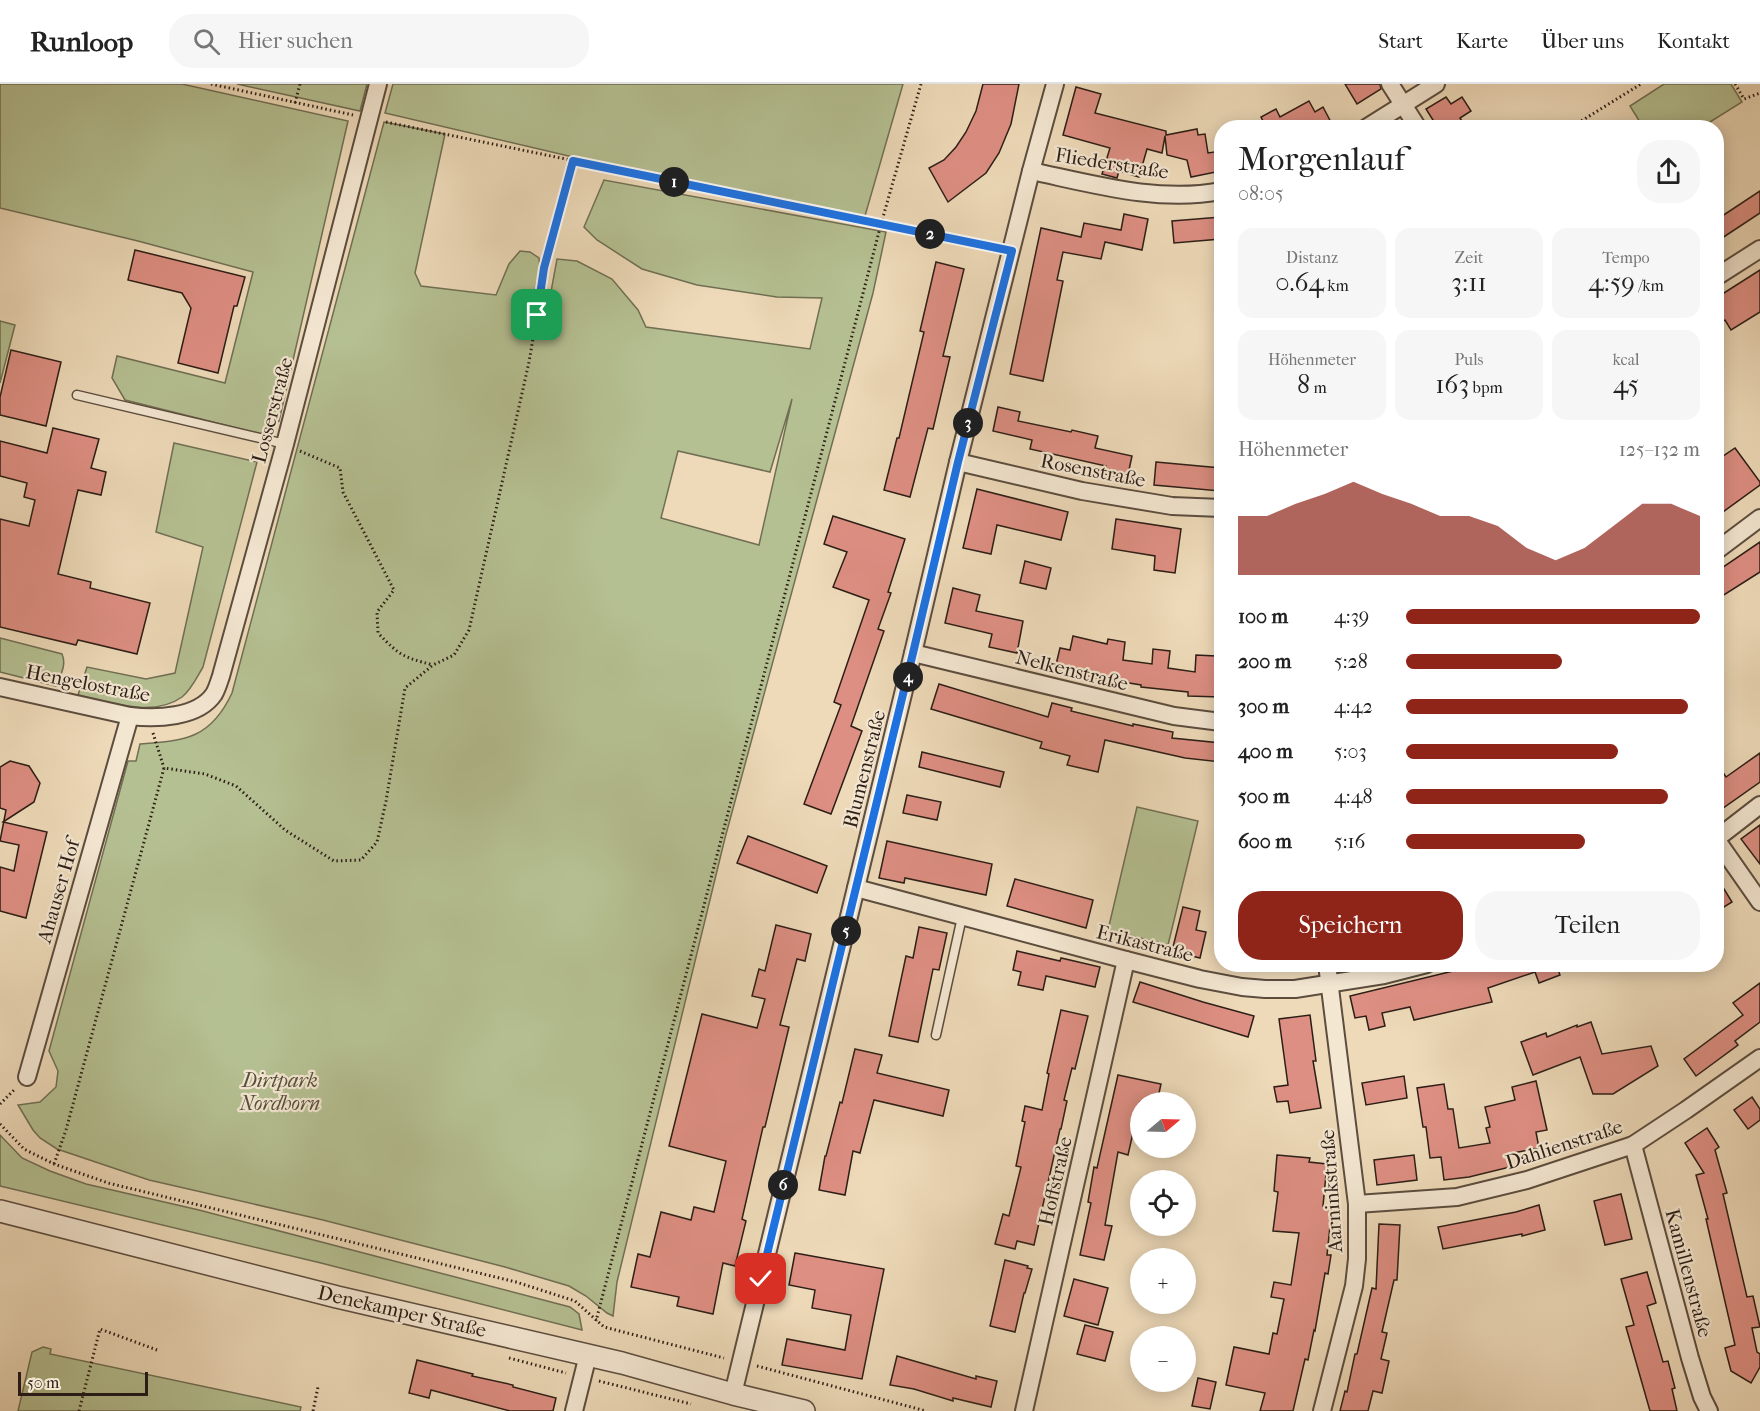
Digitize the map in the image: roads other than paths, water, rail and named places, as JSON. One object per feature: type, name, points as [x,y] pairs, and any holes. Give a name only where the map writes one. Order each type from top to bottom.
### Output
[{"type":"street","name":"Losserstraße","points":[[168,717],[186,713],[203,705],[214,694],[221,676],[285,444],[378,84]]},
{"type":"street","name":"Blumenstraße","points":[[733,1394],[958,462],[1055,84]]},
{"type":"street","points":[[1390,84],[1413,120]]},
{"type":"street","points":[[1379,120],[1436,84]]},
{"type":"street","name":"Fliederstraße","points":[[1031,171],[1149,193],[1185,195],[1214,193]]},
{"type":"street","points":[[1724,272],[1760,249]]},
{"type":"street","name":"Rosenstraße","points":[[958,462],[1074,489],[1172,506],[1214,508]]},
{"type":"street","points":[[1724,544],[1760,518]]},
{"type":"street","name":"Nelkenstraße","points":[[913,653],[1174,716],[1214,721]]},
{"type":"street","name":"Hengelostraße","points":[[0,687],[130,716],[168,717]]},
{"type":"street","name":"Ahauser Hof","points":[[27,1077],[130,716]]},
{"type":"street","points":[[1724,833],[1760,806]]},
{"type":"street","points":[[1724,850],[1760,902]]},
{"type":"street","name":"Erikastraße","points":[[856,888],[1212,981],[1265,989],[1295,989],[1396,972]]},
{"type":"street","name":"Hoffstraße","points":[[1024,1411],[1126,960]]},
{"type":"street","name":"Aarninkstraße","points":[[1322,1411],[1354,1286],[1358,1259],[1357,1204],[1328,972]]},
{"type":"street","name":"Dahlienstraße","points":[[1357,1204],[1457,1197],[1527,1180],[1633,1145],[1760,1058]]},
{"type":"street","name":"Kamillenstraße","points":[[1633,1145],[1690,1358],[1708,1411]]},
{"type":"street","name":"Denekamper Straße","points":[[0,1211],[337,1297],[588,1355],[804,1411]]},
{"type":"street","points":[[574,1411],[588,1355]]},
{"type":"lane","points":[[76,395],[285,444]]},
{"type":"lane","points":[[936,1035],[962,916]]},
{"type":"park label","name":"Dirtpark Nordhorn","points":[[280,1092]]}]
